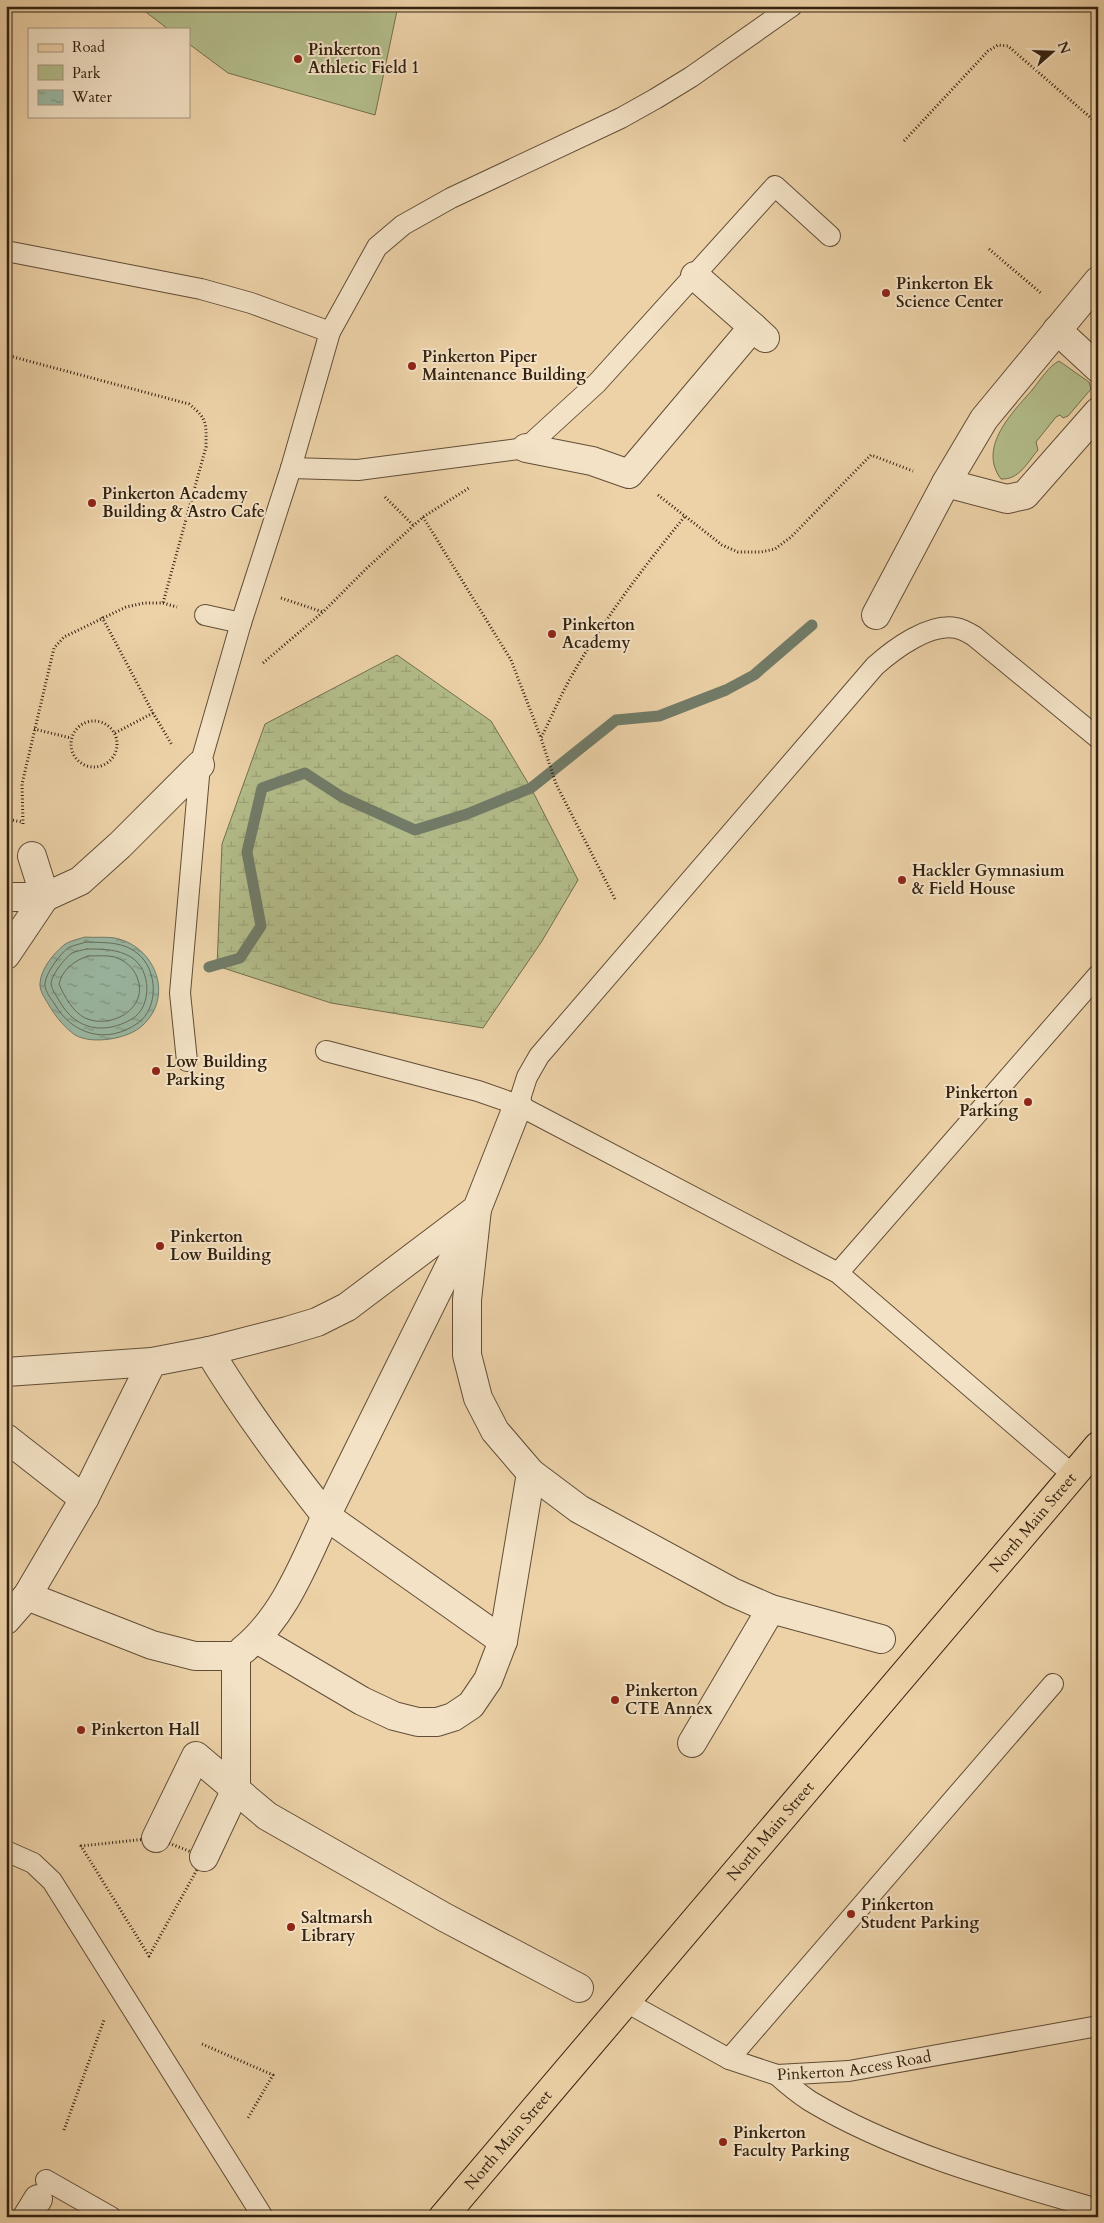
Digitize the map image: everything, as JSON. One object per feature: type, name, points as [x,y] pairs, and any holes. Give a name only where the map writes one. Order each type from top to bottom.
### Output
[{"type":"main road","name":"North Main Street","points":[[442,2217],[1098,1446]]},
{"type":"street","points":[[526,448],[592,461],[628,474],[759,333],[695,276]]},
{"type":"street","points":[[876,615],[946,483],[984,419],[1098,281]]},
{"type":"street","points":[[1062,323],[1098,368]]},
{"type":"street","points":[[946,483],[1007,499],[1025,495],[1098,412]]},
{"type":"street","points":[[6,897],[45,897],[80,881],[120,845],[200,765]]},
{"type":"street","points":[[32,856],[45,897]]},
{"type":"street","points":[[6,955],[45,897]]},
{"type":"street","points":[[204,1858],[236,1789],[247,1647],[291,1590],[443,1282],[477,1209],[518,1104]]},
{"type":"street","points":[[6,1372],[152,1362],[209,1351],[317,1322],[347,1307],[477,1209]]},
{"type":"street","points":[[477,1209],[467,1300],[467,1355],[478,1398],[495,1431],[531,1473],[579,1510],[732,1592],[771,1609],[881,1639]]},
{"type":"street","points":[[209,1351],[232,1389],[326,1516],[504,1641]]},
{"type":"street","points":[[6,1620],[27,1596],[84,1499],[152,1362]]},
{"type":"street","points":[[6,1438],[84,1499]]},
{"type":"street","points":[[27,1596],[152,1645],[195,1656],[247,1647],[394,1716],[418,1722],[437,1722],[453,1717],[471,1705],[488,1680],[504,1641],[531,1473]]},
{"type":"street","points":[[692,1742],[771,1609]]},
{"type":"street","points":[[156,1838],[196,1756],[275,1820],[444,1917],[579,1988]]},
{"type":"lane","points":[[187,1061],[180,993],[200,765],[241,623],[290,468],[330,332],[377,247],[403,225],[451,198],[621,118],[655,99],[691,77],[792,6]]},
{"type":"lane","points":[[290,468],[358,470],[526,448],[597,383],[775,186],[830,236]]},
{"type":"lane","points":[[6,251],[201,289],[251,303],[330,332]]},
{"type":"lane","points":[[204,615],[241,623]]},
{"type":"lane","points":[[518,1104],[527,1076],[539,1056],[875,666],[894,649],[919,636],[941,628],[957,628],[974,636],[1098,738]]},
{"type":"lane","points":[[838,1273],[1098,975]]},
{"type":"lane","points":[[326,1052],[478,1091],[518,1104],[838,1273],[1073,1475]]},
{"type":"lane","points":[[729,2059],[1053,1684]]},
{"type":"lane","points":[[6,1851],[33,1863],[52,1881],[263,2217]]},
{"type":"lane","name":"Pinkerton Access Road","points":[[626,2002],[729,2059],[776,2075],[849,2070],[1098,2026]]},
{"type":"lane","points":[[776,2075],[809,2100],[876,2134],[944,2161],[1098,2209]]},
{"type":"lane","points":[[37,2198],[111,2217]]},
{"type":"path","points":[[904,142],[988,51],[998,45],[1008,46],[1098,124]]},
{"type":"path","points":[[989,249],[1062,323]]},
{"type":"path","points":[[6,356],[189,404],[202,414],[206,428],[206,447],[163,603]]},
{"type":"path","points":[[628,474],[686,515],[722,544],[738,552],[762,552],[775,548],[791,537],[871,455],[946,483]]},
{"type":"path","points":[[220,698],[323,612],[367,568],[423,517],[473,485]]},
{"type":"path","points":[[542,738],[574,671],[602,626],[647,563],[686,515]]},
{"type":"path","points":[[423,517],[511,660],[542,738],[548,766],[615,899]]},
{"type":"path","points":[[252,588],[323,612]]},
{"type":"path","points":[[32,856],[22,822],[22,784],[54,648],[64,637],[126,606],[144,602],[163,603],[182,608]]},
{"type":"path","points":[[102,617],[153,714],[173,746],[200,765]]},
{"type":"path","points":[[115,733],[153,714]]},
{"type":"path","points":[[93,721],[100,722],[115,733],[115,753],[112,760],[98,768],[82,765],[76,760],[70,746],[71,738],[79,726],[93,721]]},
{"type":"path","points":[[34,729],[71,738]]},
{"type":"path","points":[[6,818],[22,822]]},
{"type":"path","points":[[156,1838],[204,1858],[149,1956],[81,1846],[156,1838]]},
{"type":"path","points":[[64,2130],[105,2017]]},
{"type":"path","points":[[202,2044],[273,2075],[248,2118]]},
{"type":"green space","name":"Pinkerton Athletic Field 1","points":[[138,6],[398,6],[375,115],[228,73],[190,45],[190,28],[167,28]]},
{"type":"green space","points":[[1059,361],[1089,382],[1091,389],[1068,416],[1063,418],[1060,415],[1056,417],[1036,442],[1038,450],[1018,474],[1007,479],[1001,479],[995,467],[993,455],[1000,431],[1016,408],[1052,366]]},
{"type":"green space","points":[[397,655],[491,721],[531,788],[578,880],[542,941],[483,1028],[331,1003],[217,966],[222,844],[265,724]]},
{"type":"water","points":[[85,937],[119,939],[143,953],[151,964],[159,988],[157,1001],[152,1014],[137,1030],[110,1039],[91,1040],[82,1038],[68,1029],[50,1007],[40,986],[45,967],[52,957],[66,944]]},
{"type":"waterway","points":[[209,967],[240,958],[261,926],[247,852],[262,788],[305,773],[342,797],[415,830],[467,814],[531,788],[616,720],[659,716],[726,690],[754,675],[812,625]]},
{"type":"place","name":"Pinkerton Athletic Field 1","points":[[298,59]]},
{"type":"place","name":"Pinkerton Ek Science Center","points":[[886,293]]},
{"type":"place","name":"Pinkerton Piper Maintenance Building","points":[[412,366]]},
{"type":"place","name":"Pinkerton Academy Building & Astro Cafe","points":[[92,503]]},
{"type":"place","name":"Pinkerton Academy","points":[[552,634]]},
{"type":"place","name":"Hackler Gymnasium & Field House","points":[[902,880]]},
{"type":"place","name":"Low Building Parking","points":[[156,1071]]},
{"type":"place","name":"Pinkerton Parking","points":[[1028,1102]]},
{"type":"place","name":"Pinkerton Low Building","points":[[160,1246]]},
{"type":"place","name":"Pinkerton CTE Annex","points":[[615,1700]]},
{"type":"place","name":"Pinkerton Hall","points":[[81,1730]]},
{"type":"place","name":"Pinkerton Student Parking","points":[[851,1914]]},
{"type":"place","name":"Saltmarsh Library","points":[[291,1927]]},
{"type":"place","name":"Pinkerton Faculty Parking","points":[[723,2142]]}]
